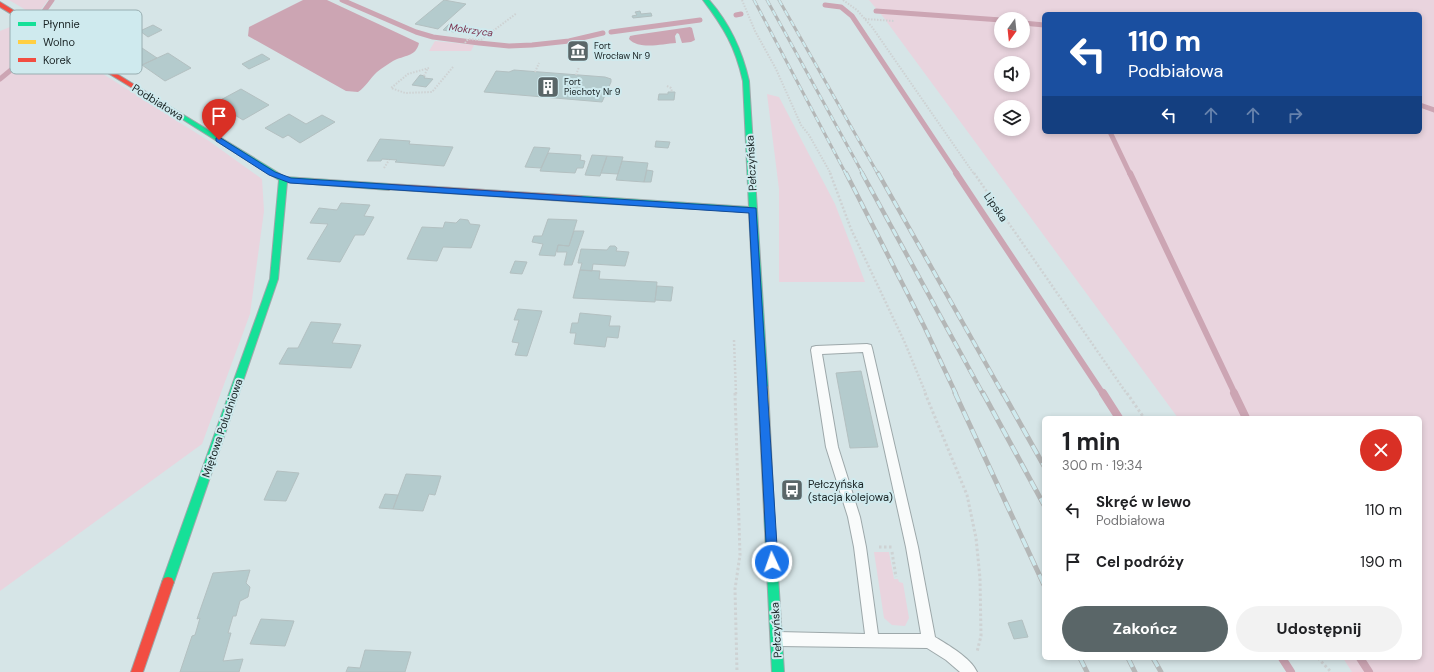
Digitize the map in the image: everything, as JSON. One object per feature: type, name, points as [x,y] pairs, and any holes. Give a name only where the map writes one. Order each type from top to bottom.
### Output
[{"type":"street","name":"Pełczyńska","points":[[706,0],[728,28],[737,46],[744,68],[747,97],[778,672]]},
{"type":"street","name":"Podbiałowa","points":[[0,4],[10,10]]},
{"type":"street","name":"Podbiałowa","points":[[115,74],[283,179],[753,210]]},
{"type":"street","name":"Miętowa Południowa","points":[[136,672],[274,279],[283,179]]},
{"type":"lane","points":[[872,640],[860,547],[854,517],[832,447],[816,350],[867,348],[912,547],[929,641]]},
{"type":"lane","points":[[776,639],[929,641],[951,655],[968,670]]},
{"type":"path","points":[[742,0],[755,31],[776,69],[801,124],[829,170],[851,229],[905,343],[967,495],[976,538],[980,578],[979,594],[981,636],[978,649],[968,670]]},
{"type":"path","name":"Lipska","points":[[843,0],[858,10],[864,18],[1143,416]]},
{"type":"path","points":[[465,43],[468,39],[481,40],[517,12]]},
{"type":"path","points":[[864,18],[894,21]]},
{"type":"path","points":[[535,72],[539,63]]},
{"type":"path","points":[[424,76],[429,68],[419,69],[400,78],[391,88],[405,93],[432,92],[453,67]]},
{"type":"path","points":[[576,75],[579,67]]},
{"type":"path","points":[[667,86],[671,88],[672,92]]},
{"type":"path","points":[[734,339],[740,555],[735,590],[737,672]]},
{"type":"path","points":[[860,547],[912,547]]},
{"type":"path","points":[[891,547],[896,577]]},
{"type":"path","points":[[1320,660],[1331,672]]},
{"type":"shaded area","points":[[9,0],[48,0],[40,10],[26,10]]},
{"type":"shaded area","points":[[303,0],[327,0],[419,43],[415,51],[393,61],[381,69],[358,92],[346,91],[248,36],[249,27]]},
{"type":"shaded area","points":[[869,0],[1434,0],[1434,672],[1352,672],[1344,660],[1422,660],[1422,416],[1177,416],[884,18]]},
{"type":"shaded area","points":[[10,27],[10,74],[103,74],[209,141],[262,179],[264,211],[250,314],[202,444],[0,591],[0,31]]},
{"type":"shaded area","points":[[690,27],[692,28],[695,40],[691,42],[682,43],[679,34],[677,33],[675,36],[676,43],[645,45],[633,42],[629,39],[630,36],[635,35]]},
{"type":"shaded area","points":[[435,41],[474,45],[471,51],[429,51]]},
{"type":"shaded area","points":[[767,94],[779,97],[835,204],[865,282],[779,282],[779,189]]},
{"type":"shaded area","points":[[874,552],[889,552],[894,579],[898,579],[899,582],[903,583],[909,618],[905,626],[892,625],[884,618]]},
{"type":"building","points":[[444,0],[466,4],[438,29],[415,24]]},
{"type":"building","points":[[640,11],[641,14],[651,13],[652,16],[633,18],[632,16],[637,15],[635,12]]},
{"type":"building","points":[[450,23],[461,26],[454,32],[443,30]]},
{"type":"building","points":[[153,25],[162,30],[148,37],[142,32],[142,30]]},
{"type":"building","points":[[142,48],[157,58],[142,65]]},
{"type":"building","points":[[168,53],[191,68],[165,81],[142,65]]},
{"type":"building","points":[[262,54],[270,59],[249,69],[242,64]]},
{"type":"building","name":"Fort Piechoty Nr 9","points":[[514,70],[605,77],[611,79],[611,82],[602,102],[484,92],[496,71],[509,72]]},
{"type":"building","points":[[420,75],[425,76],[424,78],[433,79],[426,87],[412,85]]},
{"type":"building","points":[[241,89],[269,105],[243,120],[215,103]]},
{"type":"building","points":[[668,92],[675,92],[674,100],[658,100],[659,94],[668,94]]},
{"type":"building","points":[[289,114],[306,124],[322,115],[335,122],[300,143],[288,135],[283,138],[265,128]]},
{"type":"building","points":[[380,139],[410,141],[409,144],[453,147],[444,166],[395,162],[397,160],[382,159],[381,161],[367,161]]},
{"type":"building","points":[[656,141],[670,142],[668,148],[655,147]]},
{"type":"building","points":[[534,147],[550,148],[541,168],[525,167]]},
{"type":"building","points":[[548,153],[581,155],[580,160],[585,161],[583,168],[577,168],[575,173],[540,171]]},
{"type":"building","points":[[592,155],[607,156],[600,176],[585,175]]},
{"type":"building","points":[[607,156],[623,157],[618,174],[601,173]]},
{"type":"building","points":[[622,161],[648,163],[644,182],[616,180]]},
{"type":"building","points":[[647,170],[653,171],[651,182],[644,182]]},
{"type":"building","points":[[341,203],[370,205],[364,216],[374,217],[364,235],[355,235],[340,262],[307,259],[328,224],[310,223],[319,208],[337,210]]},
{"type":"building","points":[[460,219],[468,220],[470,224],[480,225],[471,248],[443,247],[437,261],[407,259],[422,227],[443,228],[445,222],[456,223]]},
{"type":"building","points":[[548,219],[577,220],[569,246],[558,245],[555,256],[539,255],[543,244],[532,242],[534,236],[542,236]]},
{"type":"building","points":[[574,231],[584,231],[572,265],[564,265],[567,252],[557,252],[558,245],[569,246]]},
{"type":"building","points":[[610,246],[615,246],[617,248],[616,251],[629,252],[625,266],[593,264],[592,271],[580,270],[582,263],[578,263],[581,249],[607,250]]},
{"type":"building","points":[[515,261],[527,262],[522,274],[510,273]]},
{"type":"building","points":[[580,270],[600,271],[599,279],[657,282],[655,302],[573,298]]},
{"type":"building","points":[[657,286],[673,287],[671,301],[655,300]]},
{"type":"building","points":[[518,309],[542,311],[527,356],[515,355],[519,343],[512,342],[519,320],[514,320]]},
{"type":"building","points":[[580,313],[611,316],[609,326],[620,326],[618,338],[607,337],[605,347],[574,344],[576,333],[570,333],[572,323],[578,323]]},
{"type":"building","points":[[311,322],[341,324],[332,343],[361,345],[351,368],[279,364],[288,348],[298,348]]},
{"type":"building","points":[[861,371],[878,447],[850,448],[836,373]]},
{"type":"building","points":[[277,471],[299,473],[286,501],[264,500]]},
{"type":"building","points":[[406,474],[441,476],[435,495],[429,494],[423,511],[393,509]]},
{"type":"building","points":[[385,494],[398,495],[393,509],[379,508]]},
{"type":"building","points":[[250,570],[246,583],[250,587],[248,597],[240,601],[236,616],[233,616],[228,633],[231,633],[223,661],[243,659],[239,672],[180,672],[192,636],[195,635],[200,618],[197,619],[213,573]]},
{"type":"building","points":[[261,619],[294,621],[285,646],[250,644]]},
{"type":"building","points":[[1022,620],[1028,637],[1014,639],[1008,623]]},
{"type":"building","points":[[365,650],[411,652],[405,672],[346,672],[348,667],[360,668]]},
{"type":"waterway","points":[[45,10],[52,0]]},
{"type":"waterway","name":"Mokrzyca","points":[[342,0],[416,32],[433,37],[479,43],[509,46],[532,45],[569,41],[603,33]]},
{"type":"waterway","points":[[825,5],[841,7],[852,16],[957,174]]},
{"type":"waterway","points":[[876,11],[994,19]]},
{"type":"waterway","name":"Mokrzyca","points":[[736,15],[741,14]]},
{"type":"waterway","name":"Mokrzyca","points":[[611,32],[700,20]]},
{"type":"waterway","points":[[1030,24],[1042,25]]},
{"type":"waterway","points":[[0,79],[10,71]]},
{"type":"waterway","points":[[1422,106],[1434,110]]},
{"type":"waterway","points":[[1111,134],[1130,174]]},
{"type":"waterway","points":[[956,173],[1103,394]]},
{"type":"waterway","points":[[1130,173],[1235,394]]},
{"type":"waterway","points":[[1103,393],[1118,416]]},
{"type":"waterway","points":[[1234,393],[1245,416]]},
{"type":"waterway","points":[[1283,660],[1291,672]]},
{"type":"waterway","points":[[1361,660],[1369,672]]},
{"type":"railway","points":[[754,0],[846,174]]},
{"type":"railway","points":[[767,0],[863,174]]},
{"type":"railway","points":[[779,0],[878,174]]},
{"type":"railway","points":[[846,173],[924,326],[956,394]]},
{"type":"railway","points":[[862,173],[983,394]]},
{"type":"railway","points":[[878,173],[1003,394]]},
{"type":"railway","points":[[955,393],[1042,581]]},
{"type":"railway","points":[[983,393],[1042,501]]},
{"type":"railway","points":[[1003,393],[1042,462]]},
{"type":"railway","points":[[1081,660],[1087,672]]},
{"type":"railway","points":[[1129,660],[1135,672]]},
{"type":"railway","points":[[1154,660],[1161,672]]},
{"type":"traffic: fast","points":[[706,0],[721,18],[737,48],[746,81],[763,387]]},
{"type":"traffic: fast","points":[[154,99],[283,179],[389,187]]},
{"type":"traffic: fast","points":[[168,582],[274,279],[283,179]]},
{"type":"traffic: fast","points":[[581,199],[753,210]]},
{"type":"traffic: fast","points":[[769,511],[778,672]]},
{"type":"traffic: slow","points":[[763,387],[769,511]]},
{"type":"traffic: jam","points":[[0,4],[10,10]]},
{"type":"traffic: jam","points":[[113,74],[154,99]]},
{"type":"traffic: jam","points":[[389,187],[581,199]]},
{"type":"traffic: jam","points":[[137,672],[168,582]]},
{"type":"place","name":"Fort Wrocław Nr 9","points":[[578,51]]},
{"type":"place","name":"Fort Piechoty Nr 9","points":[[548,87]]},
{"type":"place","name":"Pełczyńska (stacja kolejowa)","points":[[792,490]]},
{"type":"route","points":[[219,140],[272,173],[283,179],[290,180],[753,210],[772,562]]}]
